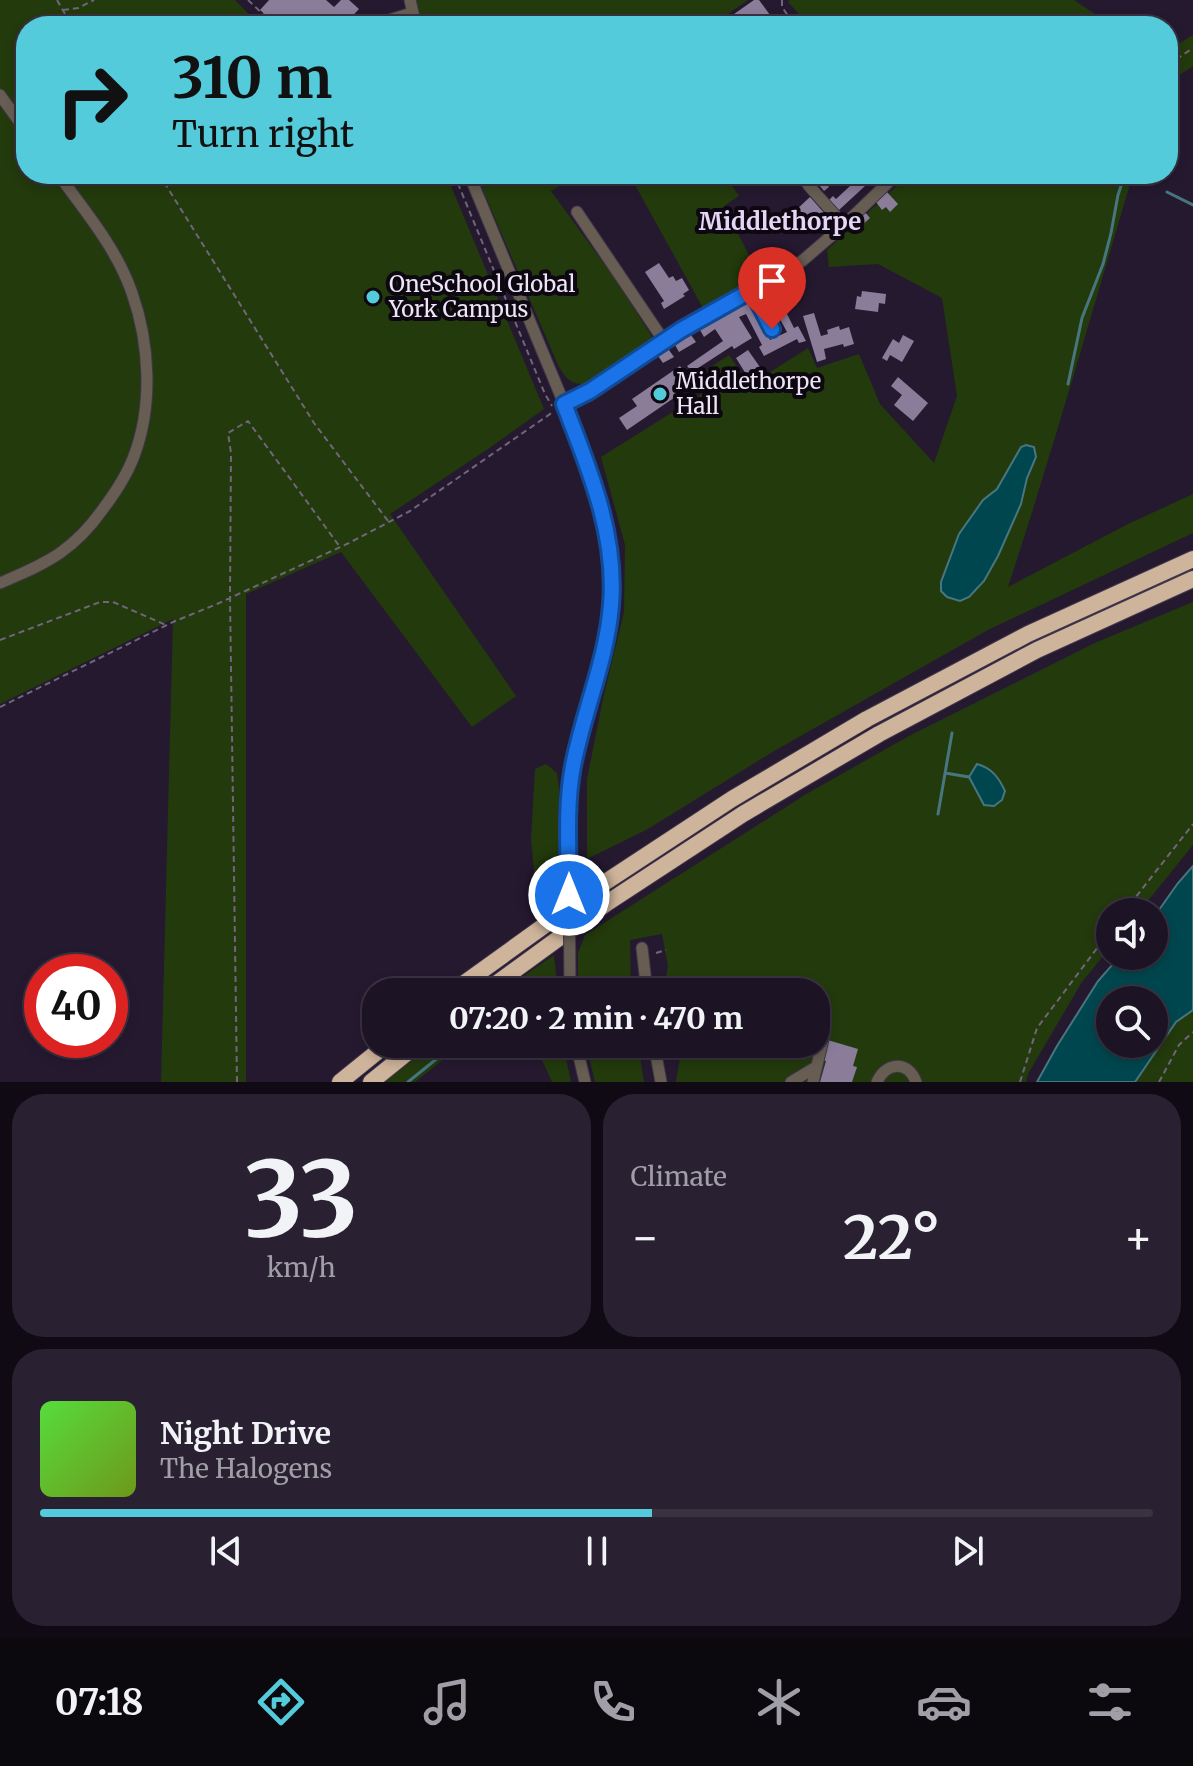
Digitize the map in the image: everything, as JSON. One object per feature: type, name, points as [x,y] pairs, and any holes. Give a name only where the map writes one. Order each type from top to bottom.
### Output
[{"type":"highway","points":[[471,978],[598,887],[732,799],[867,719],[1028,634],[1193,559]]},
{"type":"highway","points":[[504,978],[620,895],[743,814],[866,742],[1037,650],[1193,579]]},
{"type":"highway","points":[[340,1082],[370,1058]]},
{"type":"highway","points":[[371,1082],[401,1058]]},
{"type":"street","points":[[390,16],[411,6]]},
{"type":"street","points":[[0,95],[16,117]]},
{"type":"street","points":[[0,583],[62,552],[91,526],[117,491],[134,457],[145,417],[147,369],[142,330],[132,292],[101,233],[65,184]]},
{"type":"street","points":[[473,184],[564,404],[598,496],[610,558],[611,605],[601,660],[572,770],[569,809],[570,978]]},
{"type":"street","points":[[808,184],[844,225]]},
{"type":"street","points":[[564,404],[812,254],[887,184]]},
{"type":"street","points":[[577,212],[664,341]]},
{"type":"street","points":[[752,290],[772,329]]},
{"type":"street","points":[[642,948],[645,978]]},
{"type":"street","points":[[579,1058],[585,1082]]},
{"type":"street","points":[[656,1058],[661,1082]]},
{"type":"street","points":[[813,1082],[818,1058]]},
{"type":"street","points":[[877,1082],[888,1067],[899,1066],[909,1070],[916,1082]]},
{"type":"street","points":[[791,1082],[816,1067]]},
{"type":"path","points":[[57,0],[66,16]]},
{"type":"path","points":[[63,10],[78,8],[94,0]]},
{"type":"path","points":[[248,0],[265,16]]},
{"type":"path","points":[[165,184],[314,423],[389,522]]},
{"type":"path","points":[[0,707],[410,511],[555,411],[539,381],[458,184]]},
{"type":"path","points":[[237,1082],[231,453],[228,433],[248,421],[340,547]]},
{"type":"path","points":[[0,640],[100,602],[113,602],[167,625]]},
{"type":"path","points":[[1135,898],[1193,824]]},
{"type":"path","points":[[1020,1082],[1037,1028],[1096,950]]},
{"type":"path","points":[[1159,1082],[1179,1045],[1193,1032]]},
{"type":"shaded area","points":[[0,0],[235,0],[250,16],[16,16],[16,184],[450,184],[544,409],[390,514],[516,696],[472,727],[341,552],[246,594],[246,1082],[161,1082],[173,619],[0,704]]},
{"type":"shaded area","points":[[415,0],[748,0],[725,16],[418,16]]},
{"type":"shaded area","points":[[1074,0],[1098,16],[801,16],[788,2]]},
{"type":"shaded area","points":[[1193,35],[1193,66],[1178,76],[1178,44]]},
{"type":"shaded area","points":[[480,184],[562,184],[551,191],[655,341],[589,383],[577,384],[567,378],[558,365]]},
{"type":"shaded area","points":[[635,184],[731,184],[739,196],[724,206],[761,279],[703,308]]},
{"type":"shaded area","points":[[899,184],[1130,184],[1008,587],[1193,494],[1193,533],[988,630],[774,751],[648,829],[587,859],[587,779],[624,612],[625,545],[601,457],[703,393],[694,378],[729,355],[750,385],[808,348],[817,368],[859,354],[880,404],[934,463],[957,396],[942,298],[878,264],[829,267],[827,250]]},
{"type":"shaded area","points":[[1021,447],[1034,447],[1036,457],[1021,504],[998,556],[984,581],[969,597],[960,601],[947,597],[941,591],[941,582],[959,534],[983,500],[997,489]]},
{"type":"shaded area","points":[[1193,602],[1193,845],[1150,898],[1096,898],[1096,965],[1082,982],[1026,1082],[676,1082],[680,1058],[830,1058],[830,978],[666,978],[668,966],[662,934],[630,940],[631,978],[578,978],[578,953],[585,935],[808,793],[909,736],[1097,642]]},
{"type":"shaded area","points":[[546,764],[557,773],[559,788],[558,894],[541,904],[537,902],[531,839],[535,769]]},
{"type":"shaded area","points":[[977,764],[994,774],[1005,791],[1002,800],[994,806],[984,805],[969,777]]},
{"type":"shaded area","points":[[1193,866],[1193,1010],[1176,1022],[1168,1034],[1168,986],[1096,986],[1096,1058],[1151,1058],[1135,1082],[1037,1082],[1098,981],[1108,970],[1168,970],[1167,898]]},
{"type":"shaded area","points":[[554,955],[556,978],[521,978]]},
{"type":"shaded area","points":[[1193,1010],[1193,1082],[1135,1082],[1151,1058],[1168,1058],[1168,1034],[1176,1022]]},
{"type":"shaded area","points":[[415,1058],[445,1058],[415,1082],[385,1082]]},
{"type":"shaded area","points":[[541,1058],[566,1058],[571,1082],[552,1082]]},
{"type":"shaded area","points":[[589,1058],[640,1058],[644,1082],[595,1082]]},
{"type":"building","points":[[269,0],[326,0],[334,7],[341,0],[349,0],[359,9],[352,16],[267,16],[260,10]]},
{"type":"building","points":[[754,0],[759,0],[771,16],[731,16]]},
{"type":"building","points":[[818,184],[827,184],[829,187],[824,191]]},
{"type":"building","points":[[852,184],[867,184],[839,210],[829,200],[833,196],[836,199]]},
{"type":"building","points":[[887,192],[898,204],[890,212],[886,207],[882,210],[876,202]]},
{"type":"building","points":[[810,197],[826,215],[814,226],[795,211]]},
{"type":"building","points":[[864,211],[870,218],[859,228],[852,221]]},
{"type":"building","points":[[774,247],[779,255],[762,267],[756,259]]},
{"type":"building","points":[[659,263],[669,278],[673,276],[676,281],[682,278],[689,290],[664,309],[661,303],[664,301],[645,272]]},
{"type":"building","points":[[789,280],[792,288],[778,296],[794,328],[798,326],[806,341],[799,343],[797,339],[764,356],[759,347],[762,345],[746,314],[739,317],[752,338],[734,349],[732,346],[692,372],[687,366],[723,341],[715,329],[704,337],[700,330],[752,299],[770,340],[787,332],[769,299],[764,302],[761,294]]},
{"type":"building","points":[[862,291],[886,294],[885,304],[879,303],[878,312],[855,309],[857,296],[861,297]]},
{"type":"building","points":[[814,313],[821,336],[839,326],[840,330],[849,327],[854,344],[824,349],[826,359],[817,362],[803,316]]},
{"type":"building","points":[[691,335],[696,342],[679,352],[675,345]]},
{"type":"building","points":[[903,335],[914,341],[902,362],[890,355],[887,361],[882,358],[893,339],[899,343]]},
{"type":"building","points":[[669,350],[674,357],[663,363],[658,356]]},
{"type":"building","points":[[748,350],[762,370],[749,379],[736,358]]},
{"type":"building","name":"Middlethorpe Hall","points":[[680,366],[687,376],[681,380],[687,389],[627,430],[619,418],[637,406],[632,399]]},
{"type":"building","points":[[767,374],[772,383],[762,389],[756,381]]},
{"type":"building","points":[[898,377],[928,403],[913,421],[894,405],[902,395],[891,386]]},
{"type":"building","points":[[830,1041],[858,1049],[852,1082],[820,1082],[826,1061],[815,1058],[830,1058]]},
{"type":"waterway","points":[[1068,384],[1082,318],[1103,264],[1122,184]]},
{"type":"waterway","points":[[1167,192],[1193,205]]},
{"type":"waterway","points":[[938,814],[952,733]]},
{"type":"waterway","points":[[945,773],[969,777]]},
{"type":"waterway","points":[[408,1082],[438,1058]]},
{"type":"place","name":"OneSchool Global York Campus","points":[[373,297]]},
{"type":"place","name":"Middlethorpe Hall","points":[[660,394]]},
{"type":"district","name":"Middlethorpe","points":[[780,221]]},
{"type":"route","points":[[569,895],[572,770],[601,660],[611,605],[606,527],[598,496],[564,404],[590,391],[681,330],[752,290],[772,329]]}]
